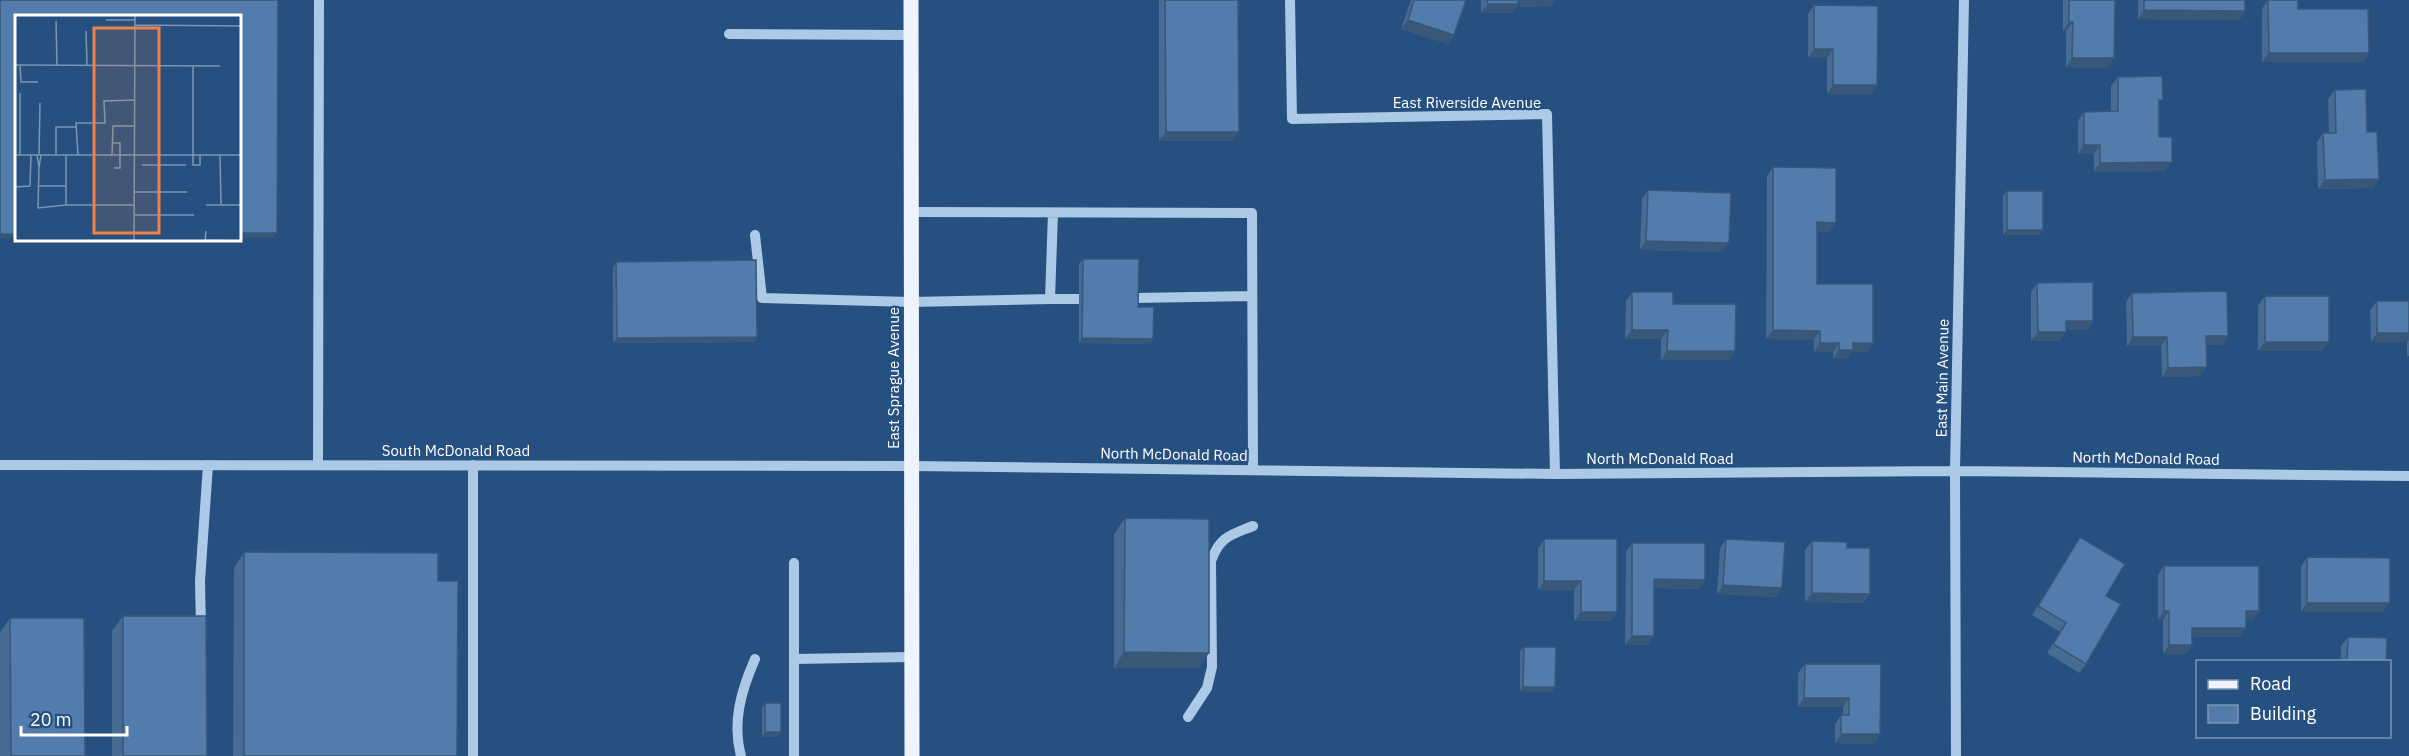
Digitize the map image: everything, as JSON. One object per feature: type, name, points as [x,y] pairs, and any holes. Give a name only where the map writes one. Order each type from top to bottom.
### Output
[{"type":"main road","name":"East Sprague Avenue","points":[[911,0],[912,756]]},
{"type":"street","points":[[318,465],[319,0]]},
{"type":"street","name":"East Riverside Avenue","points":[[1290,0],[1292,119],[1547,114],[1555,474]]},
{"type":"street","name":"East Main Avenue","points":[[1956,756],[1955,471],[1964,0]]},
{"type":"street","points":[[729,34],[911,36]]},
{"type":"street","points":[[911,212],[1252,213],[1253,470]]},
{"type":"street","points":[[1050,299],[1053,213]]},
{"type":"street","points":[[755,235],[762,298],[911,302],[1079,299]]},
{"type":"street","points":[[1135,298],[1252,296]]},
{"type":"street","name":"South McDonald Road","points":[[0,465],[911,466]]},
{"type":"street","points":[[201,639],[200,581],[208,465]]},
{"type":"street","points":[[473,465],[473,756]]},
{"type":"street","name":"North McDonald Road","points":[[911,466],[1555,474],[1955,471],[2409,476]]},
{"type":"street","points":[[1188,717],[1207,688],[1212,667],[1211,561],[1215,549],[1224,538],[1253,526]]},
{"type":"street","points":[[794,563],[794,756]]},
{"type":"street","points":[[794,659],[912,657]]},
{"type":"street","points":[[741,756],[737,714],[744,683],[754,659]]},
{"type":"building","points":[[0,0],[278,0],[277,233],[242,233],[242,15],[15,15],[15,234],[0,234]]},
{"type":"building","points":[[1165,0],[1238,0],[1239,132],[1166,132]]},
{"type":"building","points":[[1414,0],[1466,0],[1454,35],[1408,20]]},
{"type":"building","points":[[1487,0],[1518,0],[1518,4],[1488,4]]},
{"type":"building","points":[[2069,0],[2115,0],[2114,58],[2072,58],[2073,22],[2069,22]]},
{"type":"building","points":[[2144,0],[2245,0],[2245,11],[2144,10]]},
{"type":"building","points":[[2268,0],[2298,0],[2298,9],[2368,9],[2369,53],[2269,53]]},
{"type":"building","points":[[1814,5],[1878,6],[1877,85],[1833,85],[1833,49],[1814,49]]},
{"type":"building","points":[[2162,76],[2163,100],[2159,100],[2159,137],[2172,137],[2172,162],[2100,163],[2100,145],[2084,145],[2084,112],[2118,111],[2118,77]]},
{"type":"building","points":[[2366,89],[2367,132],[2377,132],[2379,179],[2325,180],[2323,133],[2336,133],[2335,90]]},
{"type":"building","points":[[1773,167],[1836,168],[1836,223],[1817,222],[1817,284],[1873,284],[1873,343],[1853,343],[1853,350],[1839,350],[1839,343],[1820,343],[1820,331],[1773,330]]},
{"type":"building","points":[[1648,190],[1731,193],[1729,243],[1646,241]]},
{"type":"building","points":[[2007,191],[2043,191],[2043,230],[2007,230]]},
{"type":"building","points":[[1083,259],[1139,259],[1138,307],[1154,307],[1153,339],[1082,338]]},
{"type":"building","points":[[756,260],[757,337],[617,338],[616,262]]},
{"type":"building","points":[[2093,282],[2093,321],[2066,321],[2066,332],[2038,332],[2037,283]]},
{"type":"building","points":[[2227,291],[2228,336],[2206,336],[2207,367],[2168,368],[2167,337],[2133,337],[2132,293]]},
{"type":"building","points":[[1632,292],[1673,292],[1673,304],[1736,304],[1735,351],[1667,351],[1668,330],[1632,330]]},
{"type":"building","points":[[2265,296],[2329,296],[2329,342],[2265,342]]},
{"type":"building","points":[[2377,301],[2409,301],[2409,333],[2377,333]]},
{"type":"building","points":[[1125,518],[1209,519],[1209,653],[1124,652]]},
{"type":"building","points":[[2080,537],[2125,564],[2106,596],[2121,604],[2086,664],[2053,644],[2066,623],[2038,606]]},
{"type":"building","points":[[1544,539],[1617,539],[1617,612],[1581,612],[1581,581],[1544,581]]},
{"type":"building","points":[[1726,539],[1785,542],[1782,588],[1723,585]]},
{"type":"building","points":[[1812,541],[1847,542],[1847,548],[1870,548],[1870,594],[1812,593]]},
{"type":"building","points":[[1632,543],[1705,543],[1705,580],[1654,579],[1654,636],[1632,636]]},
{"type":"building","points":[[244,552],[438,553],[438,581],[458,581],[457,756],[244,756]]},
{"type":"building","points":[[2307,557],[2390,558],[2390,603],[2307,603]]},
{"type":"building","points":[[2164,566],[2259,566],[2259,611],[2246,611],[2246,628],[2192,628],[2192,645],[2169,645],[2169,611],[2164,611]]},
{"type":"building","points":[[123,616],[206,616],[207,756],[123,756]]},
{"type":"building","points":[[10,618],[84,618],[85,756],[11,756]]},
{"type":"building","points":[[2348,637],[2387,638],[2386,660],[2347,660]]},
{"type":"building","points":[[1524,647],[1556,647],[1555,687],[1523,687]]},
{"type":"building","points":[[1805,664],[1881,664],[1880,734],[1841,734],[1841,715],[1849,715],[1849,698],[1804,698]]},
{"type":"building","points":[[765,703],[781,703],[781,732],[765,732]]}]
